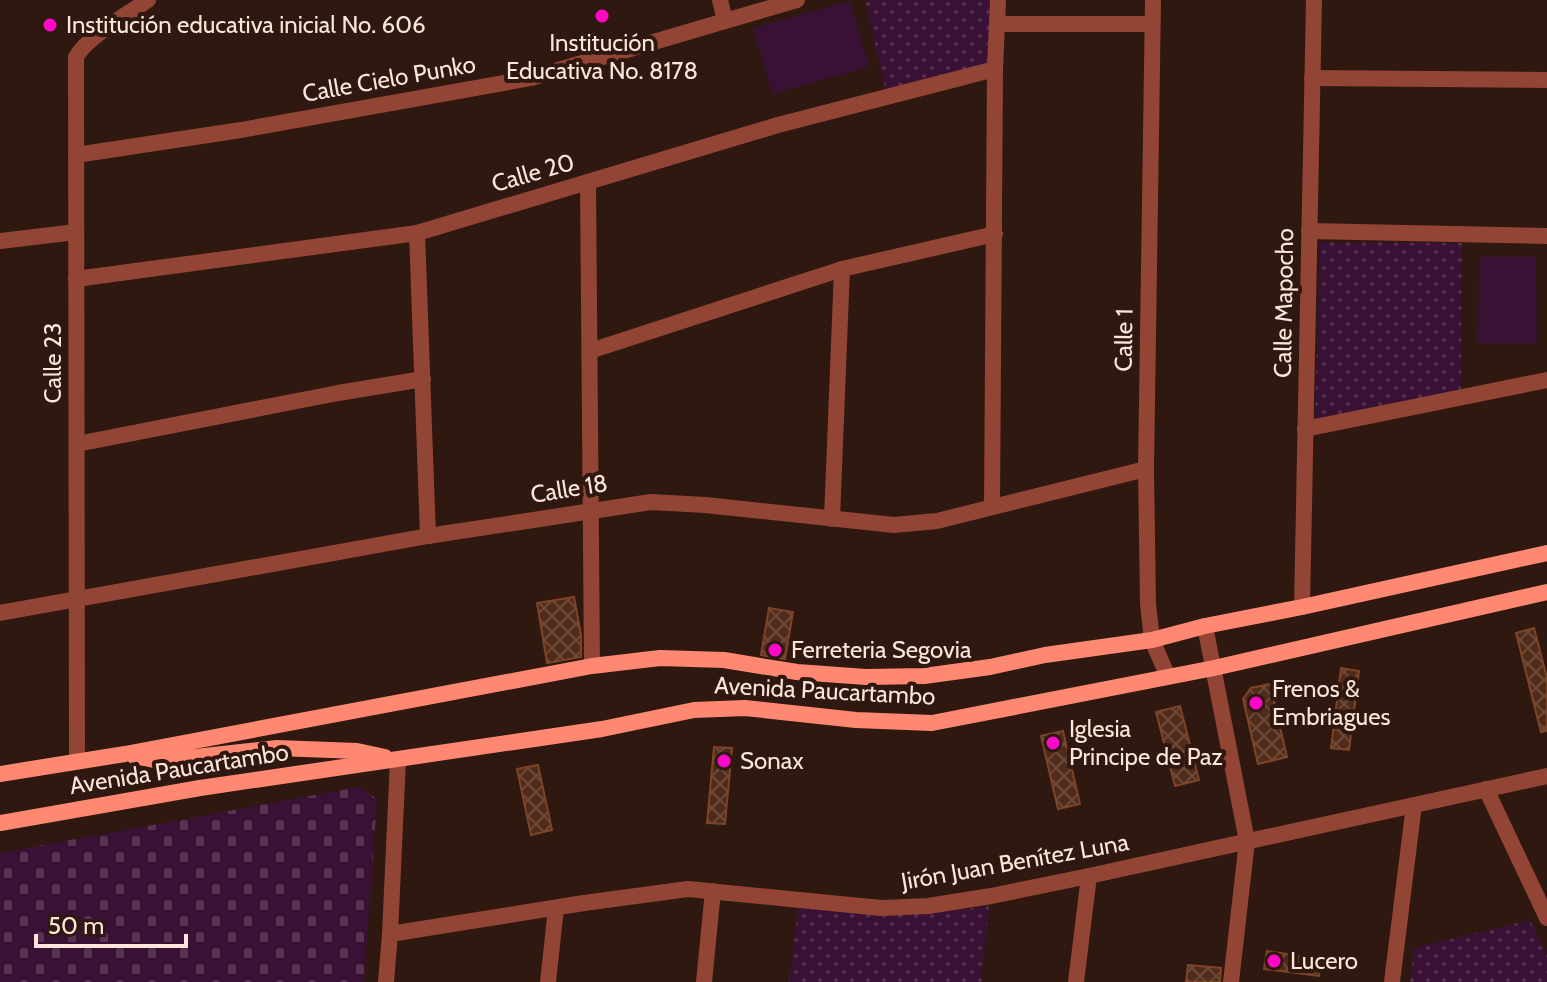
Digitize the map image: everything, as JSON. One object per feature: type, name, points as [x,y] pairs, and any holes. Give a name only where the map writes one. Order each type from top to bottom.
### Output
[{"type":"main road","name":"Avenida Paucartambo","points":[[0,774],[125,754],[592,666],[660,658],[724,660],[797,672],[866,677],[924,676],[990,667],[1045,655],[1152,640],[1547,553]]},
{"type":"main road","name":"Avenida Paucartambo","points":[[0,823],[200,788],[602,729],[694,710],[745,708],[856,720],[932,723],[1214,668],[1547,592]]},
{"type":"main road","points":[[125,754],[159,761],[277,748],[357,751],[398,760]]},
{"type":"street","name":"Calle 23","points":[[77,760],[76,57],[92,40],[148,0]]},
{"type":"street","points":[[720,0],[725,21]]},
{"type":"street","name":"Calle Cielo Punko","points":[[76,155],[241,130],[531,78],[797,0]]},
{"type":"street","points":[[992,507],[998,0]]},
{"type":"street","name":"Calle 1","points":[[1153,0],[1146,469],[1148,604],[1152,640],[1168,677]]},
{"type":"street","name":"Calle Mapocho","points":[[1302,607],[1314,0]]},
{"type":"street","points":[[997,24],[1152,24]]},
{"type":"street","name":"Calle 20","points":[[76,279],[417,233],[778,125],[995,69]]},
{"type":"street","points":[[1312,78],[1547,80]]},
{"type":"street","points":[[588,182],[592,666]]},
{"type":"street","points":[[1309,231],[1547,236]]},
{"type":"street","points":[[0,241],[76,232]]},
{"type":"street","points":[[417,233],[428,536]]},
{"type":"street","points":[[590,351],[842,269],[995,234]]},
{"type":"street","points":[[832,519],[842,269]]},
{"type":"street","points":[[77,444],[423,379]]},
{"type":"street","points":[[1305,429],[1547,380]]},
{"type":"street","name":"Calle 18","points":[[0,613],[428,536],[651,502],[894,525],[937,521],[1146,469]]},
{"type":"street","points":[[1205,626],[1247,841],[1231,982]]},
{"type":"street","points":[[386,982],[398,760]]},
{"type":"street","name":"Jirón Juan Benítez Luna","points":[[390,934],[688,889],[881,908],[928,906],[1089,876],[1547,776]]},
{"type":"street","points":[[1486,789],[1547,918]]},
{"type":"street","points":[[1392,982],[1414,805]]},
{"type":"street","points":[[1076,982],[1089,876]]},
{"type":"street","points":[[704,982],[713,891]]},
{"type":"street","points":[[548,982],[556,908]]},
{"type":"green space","points":[[865,0],[990,0],[991,65],[886,92]]},
{"type":"green space","points":[[850,1],[869,67],[772,94],[753,28]]},
{"type":"green space","points":[[1320,242],[1462,243],[1461,393],[1315,419]]},
{"type":"green space","points":[[1479,257],[1536,257],[1537,343],[1478,343]]},
{"type":"green space","points":[[359,787],[377,799],[364,982],[0,982],[0,853]]},
{"type":"green space","points":[[989,906],[981,982],[789,982],[798,907],[884,916]]},
{"type":"green space","points":[[1530,920],[1547,955],[1547,982],[1410,982],[1414,948]]},
{"type":"building","points":[[574,597],[581,635],[581,657],[547,663],[537,603]]},
{"type":"building","points":[[769,608],[793,612],[785,659],[761,655]]},
{"type":"building","points":[[1534,628],[1547,678],[1547,731],[1541,732],[1516,633]]},
{"type":"building","points":[[1341,668],[1359,671],[1349,750],[1331,748]]},
{"type":"building","points":[[1270,684],[1287,757],[1258,764],[1243,699],[1251,688]]},
{"type":"building","points":[[1180,706],[1199,780],[1175,786],[1156,712]]},
{"type":"building","points":[[1063,731],[1080,804],[1058,809],[1041,736]]},
{"type":"building","points":[[714,747],[732,748],[725,824],[707,823]]},
{"type":"building","points":[[538,765],[552,830],[531,835],[517,769]]},
{"type":"building","points":[[1267,951],[1321,959],[1319,976],[1264,969]]},
{"type":"building","points":[[1188,965],[1221,968],[1220,982],[1186,982]]},
{"type":"place","name":"Institución Educativa No. 8178","points":[[602,16]]},
{"type":"place","name":"Institución educativa inicial No. 606","points":[[50,25]]},
{"type":"place","name":"Ferreteria Segovia","points":[[775,650]]},
{"type":"place","name":"Frenos & Embriagues","points":[[1256,703]]},
{"type":"place","name":"Iglesia Principe de Paz","points":[[1053,743]]},
{"type":"place","name":"Sonax","points":[[724,761]]},
{"type":"place","name":"Lucero","points":[[1274,961]]}]
